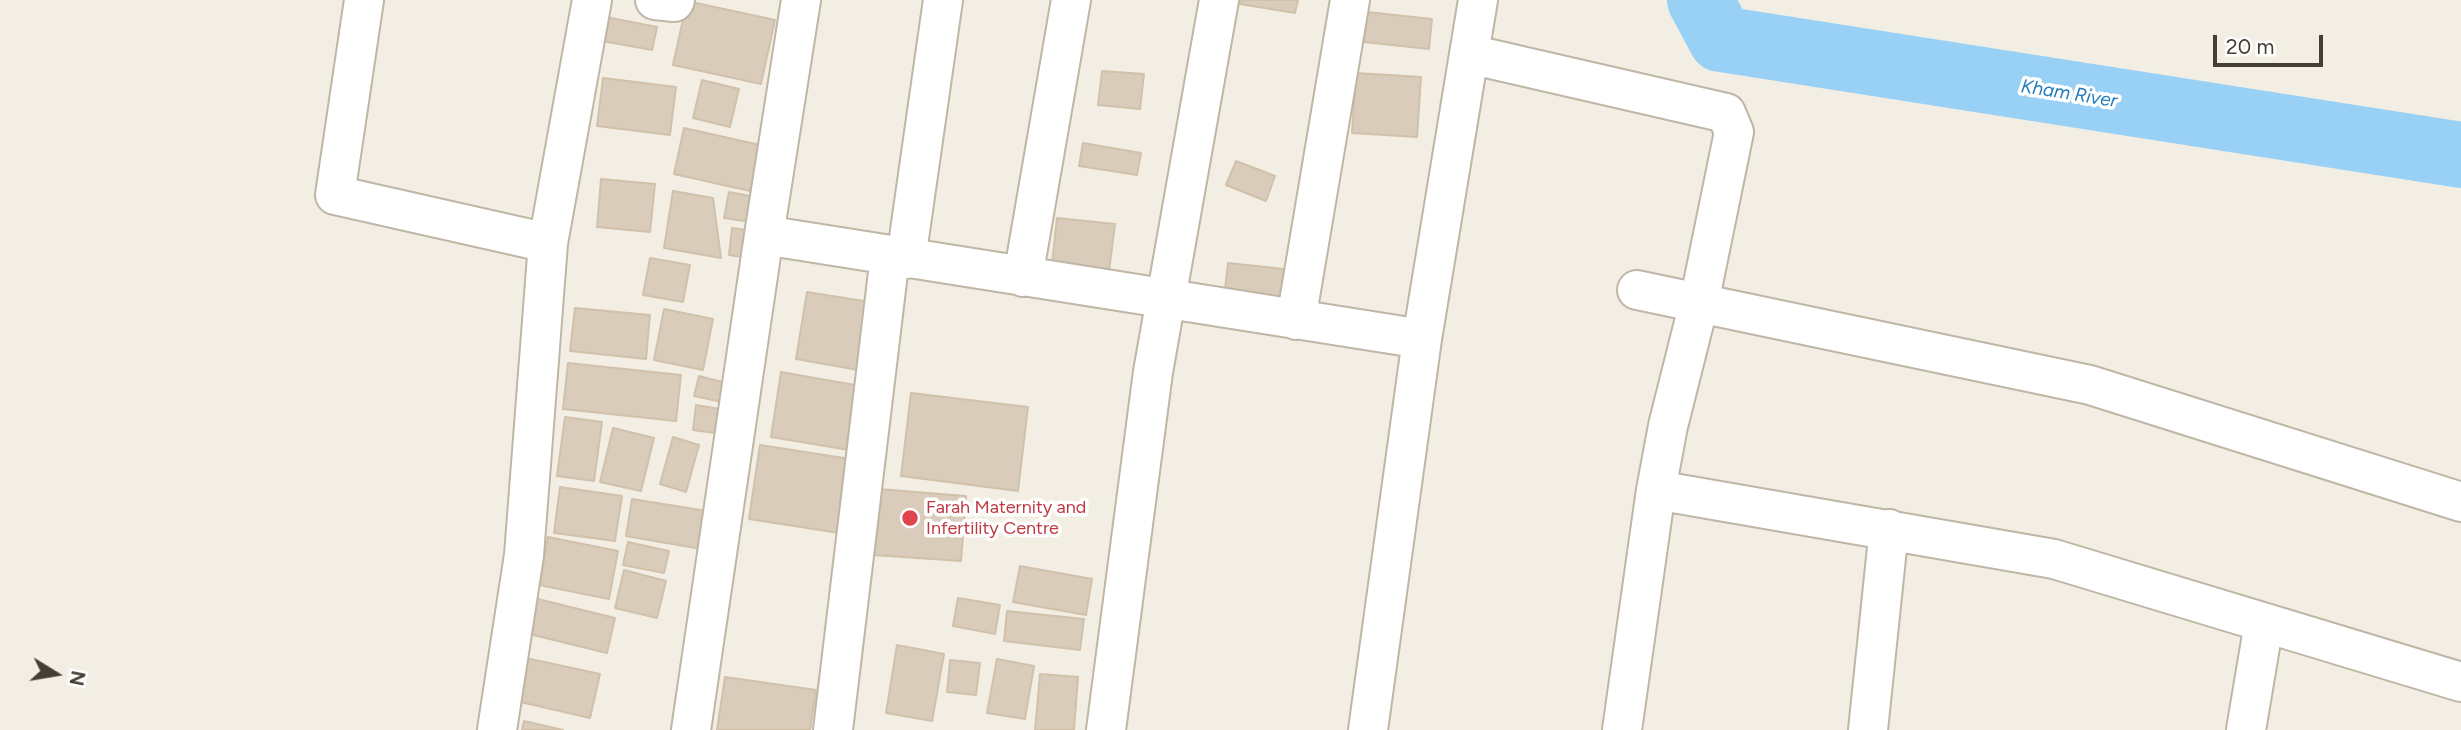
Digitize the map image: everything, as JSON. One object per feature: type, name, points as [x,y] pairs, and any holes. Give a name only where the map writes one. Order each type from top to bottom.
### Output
[{"type":"street","points":[[365,0],[335,195],[548,243]]},
{"type":"street","points":[[497,730],[524,555],[548,243],[592,0]]},
{"type":"street","points":[[655,0],[675,0]]},
{"type":"street","points":[[691,730],[801,0]]},
{"type":"street","points":[[834,730],[898,257],[943,0]]},
{"type":"street","points":[[1023,277],[1071,0]]},
{"type":"street","points":[[1105,730],[1153,372],[1219,0]]},
{"type":"street","points":[[1296,320],[1350,0]]},
{"type":"street","points":[[1368,730],[1422,339],[1478,0]]},
{"type":"street","points":[[1469,54],[1726,113],[1734,132],[1699,303],[1668,426],[1656,490],[1622,730]]},
{"type":"street","points":[[764,235],[1422,339]]},
{"type":"street","points":[[1637,290],[2090,384],[2461,502]]},
{"type":"street","points":[[1656,490],[2054,559],[2461,682]]},
{"type":"street","points":[[1868,730],[1889,529]]},
{"type":"street","points":[[2246,730],[2264,623]]},
{"type":"building","points":[[1241,0],[1298,0],[1295,13],[1240,4]]},
{"type":"building","points":[[687,1],[775,20],[761,84],[673,65]]},
{"type":"building","points":[[1367,12],[1432,19],[1429,49],[1364,42]]},
{"type":"building","points":[[606,17],[657,27],[652,50],[602,41]]},
{"type":"building","points":[[1102,71],[1144,74],[1140,109],[1098,105]]},
{"type":"building","points":[[1356,73],[1421,77],[1417,137],[1352,133]]},
{"type":"building","points":[[603,78],[676,87],[670,135],[597,126]]},
{"type":"building","points":[[702,80],[739,89],[730,127],[693,118]]},
{"type":"building","points":[[684,128],[760,145],[750,191],[674,174]]},
{"type":"building","points":[[1083,143],[1141,153],[1137,175],[1079,166]]},
{"type":"building","points":[[1236,161],[1275,176],[1266,201],[1226,185]]},
{"type":"building","points":[[601,179],[655,184],[650,232],[597,227]]},
{"type":"building","points":[[673,191],[713,198],[721,258],[664,248]]},
{"type":"building","points":[[729,192],[755,197],[751,222],[724,218]]},
{"type":"building","points":[[1057,218],[1115,224],[1108,279],[1051,273]]},
{"type":"building","points":[[732,228],[752,231],[748,258],[729,255]]},
{"type":"building","points":[[650,258],[690,265],[683,302],[643,295]]},
{"type":"building","points":[[1228,263],[1284,269],[1280,305],[1224,299]]},
{"type":"building","points":[[807,292],[876,303],[864,371],[796,359]]},
{"type":"building","points":[[575,308],[650,315],[646,359],[570,351]]},
{"type":"building","points":[[664,309],[713,319],[703,370],[654,360]]},
{"type":"building","points":[[568,363],[681,375],[676,421],[563,409]]},
{"type":"building","points":[[781,372],[866,387],[855,451],[771,437]]},
{"type":"building","points":[[699,376],[730,384],[727,403],[694,396]]},
{"type":"building","points":[[911,393],[1028,407],[1018,491],[901,476]]},
{"type":"building","points":[[696,405],[726,410],[722,434],[693,430]]},
{"type":"building","points":[[565,417],[602,422],[594,481],[557,476]]},
{"type":"building","points":[[613,428],[654,438],[641,491],[600,482]]},
{"type":"building","points":[[673,437],[699,445],[686,492],[660,484]]},
{"type":"building","points":[[760,445],[850,459],[839,533],[749,519]]},
{"type":"building","points":[[560,487],[622,496],[615,541],[554,533]]},
{"type":"building","points":[[878,489],[966,496],[961,561],[873,555]]},
{"type":"building","points":[[632,499],[713,512],[707,550],[626,536]]},
{"type":"building","points":[[548,537],[618,551],[609,599],[539,585]]},
{"type":"building","points":[[628,542],[669,551],[664,573],[623,565]]},
{"type":"building","points":[[1020,566],[1092,579],[1086,615],[1013,602]]},
{"type":"building","points":[[624,570],[666,581],[657,618],[615,608]]},
{"type":"building","points":[[958,598],[1000,605],[995,634],[953,626]]},
{"type":"building","points":[[538,599],[615,618],[607,653],[529,634]]},
{"type":"building","points":[[1007,611],[1084,619],[1080,650],[1004,641]]},
{"type":"building","points":[[897,645],[944,654],[932,721],[886,713]]},
{"type":"building","points":[[526,658],[600,674],[590,718],[516,701]]},
{"type":"building","points":[[997,659],[1034,666],[1025,719],[987,713]]},
{"type":"building","points":[[950,660],[980,663],[976,695],[947,692]]},
{"type":"building","points":[[1040,674],[1078,677],[1074,730],[1035,730]]},
{"type":"building","points":[[725,677],[816,690],[810,730],[717,730]]},
{"type":"building","points":[[524,721],[563,730],[522,730]]},
{"type":"waterway","name":"Kham River","points":[[1700,0],[1721,39],[2461,155]]},
{"type":"place","name":"Farah Maternity and Infertility Centre","points":[[910,518]]}]
